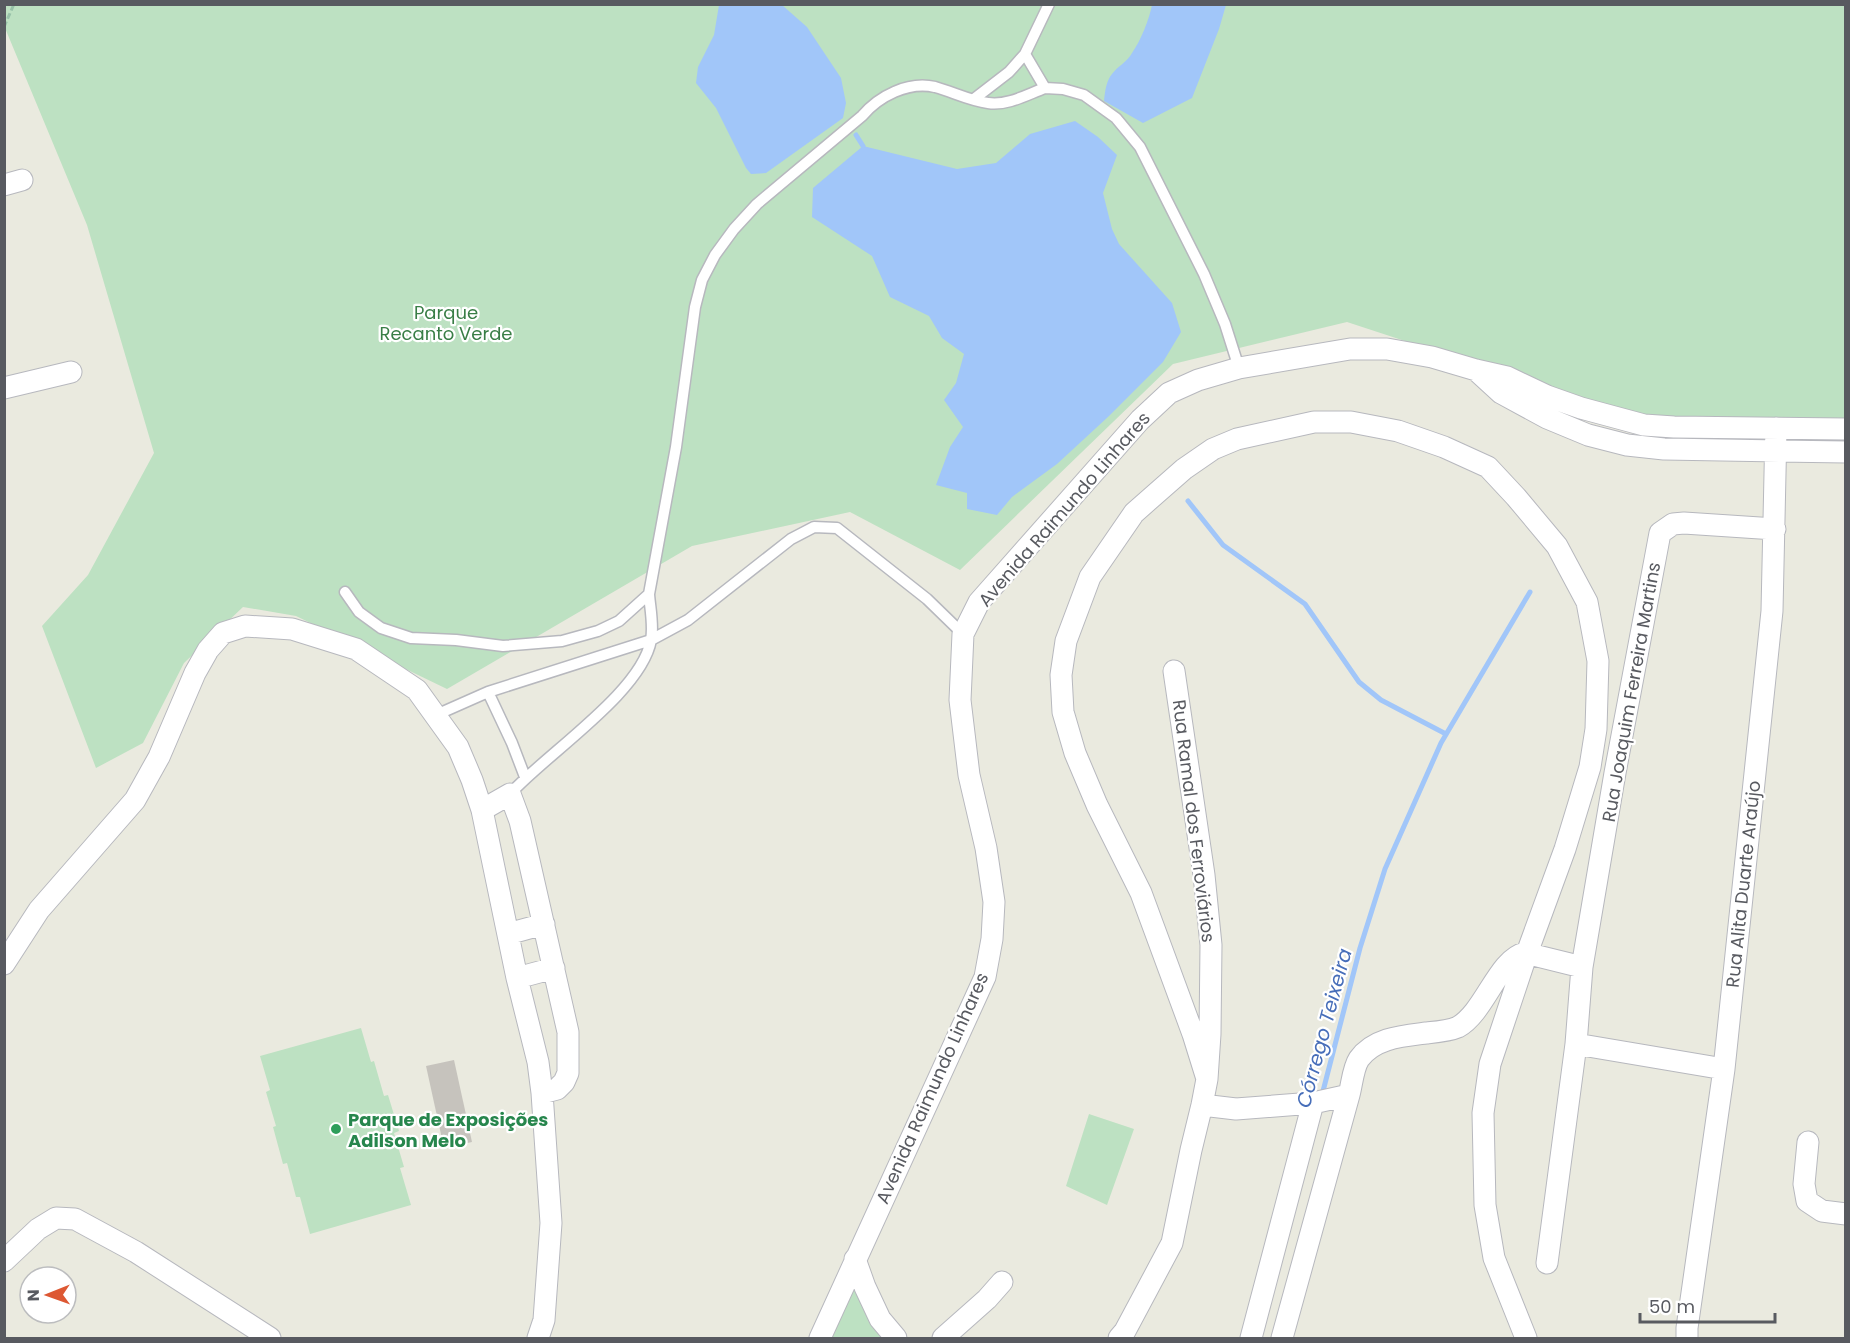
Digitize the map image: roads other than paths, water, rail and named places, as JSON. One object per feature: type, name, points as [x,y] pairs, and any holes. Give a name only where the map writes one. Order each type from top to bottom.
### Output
[{"type":"street","name":"Avenida Raimundo Linhares","points":[[820,1338],[985,977],[992,939],[994,902],[986,848],[969,775],[960,700],[963,634],[979,602],[1140,420],[1169,393],[1198,380],[1239,368],[1350,349],[1377,349],[1432,357],[1507,377],[1547,396],[1581,408],[1644,425],[1674,428],[1845,429]]},
{"type":"street","name":"Avenida Raimundo Linhares","points":[[1476,370],[1501,393],[1547,418],[1588,435],[1627,445],[1665,449],[1845,452]]},
{"type":"street","points":[[4,388],[71,372]]},
{"type":"street","points":[[1207,1079],[1193,1034],[1141,893],[1097,804],[1075,753],[1063,712],[1060,675],[1066,641],[1090,577],[1134,513],[1184,469],[1213,449],[1237,439],[1314,422],[1351,422],[1398,430],[1488,467],[1516,496],[1557,546],[1587,602],[1598,661],[1596,729],[1590,766],[1565,849],[1490,1064],[1483,1113],[1485,1204],[1494,1258],[1526,1338]]},
{"type":"street","name":"Rua Alita Duarte Araújo","points":[[1687,1338],[1688,1317],[1724,1069],[1772,611],[1776,428]]},
{"type":"street","name":"Rua Joaquim Ferreira Martins","points":[[1547,1263],[1576,1044],[1582,967],[1615,773],[1660,533],[1673,524],[1684,523],[1775,529]]},
{"type":"street","points":[[4,964],[39,910],[135,800],[159,757],[195,673],[208,650],[223,633],[244,626],[292,628],[356,649],[417,690],[458,747],[482,810],[497,888],[538,1062],[551,1222],[544,1320],[538,1338]]},
{"type":"street","name":"Rua Ramal dos Ferroviários","points":[[1119,1338],[1125,1331],[1172,1243],[1207,1079],[1211,1011],[1211,945],[1204,875],[1174,671]]},
{"type":"street","points":[[482,810],[510,794],[520,821],[568,1032],[568,1073],[564,1082],[557,1089],[542,1093]]},
{"type":"street","points":[[508,934],[544,924]]},
{"type":"street","points":[[1282,1338],[1358,1060],[1372,1047],[1385,1040],[1458,1027],[1480,1007],[1493,984],[1513,958],[1520,954],[1527,953],[1582,967]]},
{"type":"street","points":[[517,978],[554,968]]},
{"type":"street","points":[[1576,1044],[1724,1069]]},
{"type":"street","points":[[1202,1105],[1236,1109],[1312,1103],[1349,1095]]},
{"type":"street","points":[[1251,1338],[1312,1103]]},
{"type":"street","points":[[1808,1142],[1804,1184],[1807,1202],[1822,1211],[1845,1214]]},
{"type":"street","points":[[4,1261],[38,1229],[56,1218],[75,1219],[136,1252],[270,1338]]},
{"type":"street","points":[[855,1259],[880,1319],[896,1338]]},
{"type":"street","points":[[943,1338],[987,1299],[1002,1282]]},
{"type":"lane","points":[[974,99],[1009,72],[1025,54],[1049,4]]},
{"type":"lane","points":[[1025,54],[1046,88]]},
{"type":"lane","points":[[510,794],[525,777],[597,715],[633,678],[644,660],[651,639],[650,594],[678,436],[695,307],[702,280],[734,229],[757,204],[884,97],[900,89],[918,86],[934,87],[989,103],[1003,103],[1046,88],[1063,89],[1083,95],[1116,118],[1140,147],[1204,274],[1225,324],[1239,368]]},
{"type":"lane","points":[[436,715],[488,692],[651,639],[688,620],[791,539],[814,527],[837,528],[927,599],[963,634]]},
{"type":"lane","points":[[345,591],[359,612],[381,628],[411,638],[456,640],[502,646],[562,641],[598,631],[619,621],[650,594]]},
{"type":"lane","points":[[488,692],[525,777]]},
{"type":"water","points":[[719,5],[782,5],[807,27],[841,78],[846,103],[843,118],[766,173],[751,174],[746,168],[716,108],[696,83],[698,67],[714,35]]},
{"type":"water","points":[[1152,5],[1226,5],[1192,98],[1143,123],[1104,101],[1108,80],[1135,48]]},
{"type":"water","points":[[1075,121],[1098,137],[1117,155],[1103,193],[1112,229],[1119,244],[1172,303],[1181,332],[1163,362],[1109,416],[1057,464],[1012,497],[997,515],[967,509],[967,493],[936,485],[950,447],[963,427],[944,400],[956,383],[964,354],[942,338],[929,316],[890,297],[872,256],[812,217],[813,188],[863,146],[957,169],[996,163],[1030,134]]},
{"type":"waterway","points":[[856,135],[863,146]]},
{"type":"waterway","name":"Córrego Teixeira","points":[[1188,501],[1223,545],[1305,604],[1359,682],[1381,700],[1446,734]]},
{"type":"waterway","name":"Córrego Teixeira","points":[[1322,1095],[1360,948],[1385,869],[1441,743],[1530,592]]},
{"type":"place","name":"Parque de Exposições Adilson Melo","points":[[336,1129]]},
{"type":"park label","name":"Parque Recanto Verde","points":[[446,322]]}]
